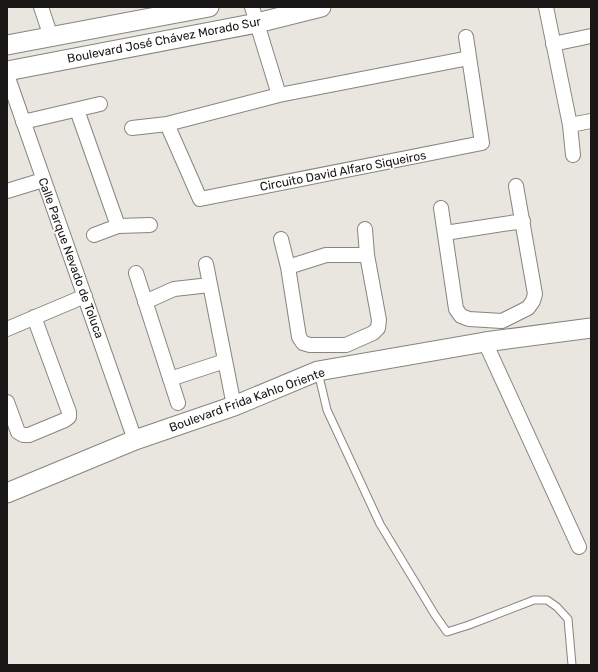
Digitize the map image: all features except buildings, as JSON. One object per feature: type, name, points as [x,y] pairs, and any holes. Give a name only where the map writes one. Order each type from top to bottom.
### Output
[{"type":"street","points":[[41,7],[51,37]]},
{"type":"street","name":"Boulevard José Chávez Morado Sur","points":[[7,45],[209,7]]},
{"type":"street","name":"Boulevard José Chávez Morado Sur","points":[[7,71],[254,15],[321,7]]},
{"type":"street","points":[[546,7],[570,125],[573,155]]},
{"type":"street","points":[[254,15],[279,95]]},
{"type":"street","points":[[553,44],[591,36]]},
{"type":"street","name":"Circuito David Alfaro Siqueiros","points":[[166,124],[200,199],[482,143],[466,37]]},
{"type":"street","points":[[132,128],[166,124],[279,95],[469,58]]},
{"type":"street","name":"Calle Parque Nevado de Toluca","points":[[7,75],[135,440]]},
{"type":"street","points":[[23,122],[100,104]]},
{"type":"street","points":[[77,110],[118,226]]},
{"type":"street","points":[[570,125],[591,121]]},
{"type":"street","points":[[7,191],[43,180]]},
{"type":"street","points":[[441,208],[456,309],[461,316],[469,320],[502,320],[528,308],[533,301],[535,294],[516,186]]},
{"type":"street","points":[[444,233],[522,221]]},
{"type":"street","points":[[94,235],[118,226],[150,225]]},
{"type":"street","points":[[280,239],[288,267],[299,337],[302,343],[310,345],[346,345],[373,333],[378,328],[379,320],[367,255],[365,229]]},
{"type":"street","points":[[288,267],[326,256],[367,255]]},
{"type":"street","points":[[206,264],[234,406]]},
{"type":"street","points":[[136,273],[178,403]]},
{"type":"street","points":[[145,302],[174,289],[210,285]]},
{"type":"street","points":[[7,329],[85,296]]},
{"type":"street","points":[[7,402],[18,432],[23,435],[65,420],[69,417],[69,412],[34,317]]},
{"type":"street","points":[[502,320],[507,339]]},
{"type":"street","name":"Boulevard Frida Kahlo Oriente","points":[[7,493],[135,440],[234,406],[318,371],[485,342],[591,328]]},
{"type":"street","points":[[485,342],[579,547]]},
{"type":"street","points":[[346,345],[348,366]]},
{"type":"street","points":[[170,379],[225,361]]},
{"type":"lane","points":[[318,371],[327,410],[380,524],[435,615],[447,632],[534,600],[547,600],[557,607],[568,619],[572,665]]}]
